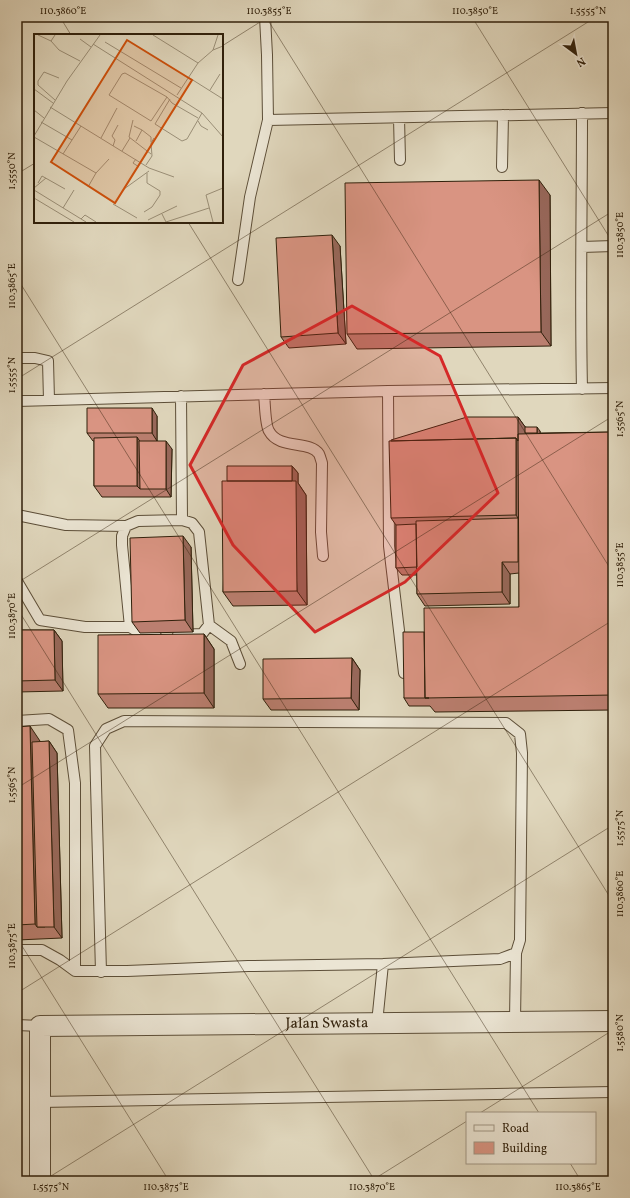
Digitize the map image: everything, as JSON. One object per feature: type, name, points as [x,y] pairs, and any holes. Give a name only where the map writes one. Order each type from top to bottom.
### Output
[{"type":"street","name":"Jalan Swasta","points":[[40,1026],[613,1021]]},
{"type":"street","points":[[40,1026],[40,1181]]},
{"type":"lane","points":[[238,280],[250,197],[268,120],[265,17]]},
{"type":"lane","points":[[268,120],[613,112]]},
{"type":"lane","points":[[582,113],[582,247],[580,304],[582,389]]},
{"type":"lane","points":[[502,167],[503,115]]},
{"type":"lane","points":[[399,118],[400,160]]},
{"type":"lane","points":[[582,247],[613,246]]},
{"type":"lane","points":[[17,358],[35,358],[48,361],[49,400]]},
{"type":"lane","points":[[17,401],[388,391],[613,388]]},
{"type":"lane","points":[[388,391],[389,546],[404,673]]},
{"type":"lane","points":[[264,394],[268,430],[274,438],[291,444],[312,448],[319,454],[322,463],[321,532],[323,556]]},
{"type":"lane","points":[[181,396],[182,520]]},
{"type":"lane","points":[[17,515],[66,525],[126,526],[138,521],[182,520],[192,523],[199,532],[209,625],[202,634],[146,637],[130,627],[85,627],[40,620],[17,581]]},
{"type":"lane","points":[[126,526],[122,536],[122,545],[130,627]]},
{"type":"lane","points":[[209,625],[231,641],[240,664]]},
{"type":"lane","points":[[17,721],[50,719],[68,730],[75,783],[76,971]]},
{"type":"lane","points":[[101,972],[95,746],[106,729],[124,720],[506,723],[520,734],[522,754],[520,940],[516,954],[515,1021]]},
{"type":"lane","points":[[17,950],[42,950],[76,971],[101,972],[248,966],[383,964],[500,959],[516,954]]},
{"type":"lane","points":[[377,1023],[383,964]]},
{"type":"lane","name":"Jalan Swasta","points":[[17,1025],[40,1026]]},
{"type":"lane","points":[[40,1102],[613,1092]]},
{"type":"highlighted area","points":[[352,306],[440,356],[498,493],[405,582],[315,632],[233,545],[190,465],[243,365]]},
{"type":"building","points":[[539,180],[541,332],[347,334],[345,183]]},
{"type":"building","points":[[332,235],[338,333],[281,337],[276,238]]},
{"type":"building","points":[[87,408],[152,408],[152,433],[87,433]]},
{"type":"building","points":[[467,417],[518,417],[518,441],[516,438],[391,441],[391,440]]},
{"type":"building","points":[[525,427],[537,427],[537,433],[525,433]]},
{"type":"building","points":[[613,432],[613,695],[425,698],[424,608],[519,607],[518,434]]},
{"type":"building","points":[[137,437],[137,486],[94,486],[94,438]]},
{"type":"building","points":[[516,438],[516,515],[391,518],[389,441]]},
{"type":"building","points":[[139,441],[166,441],[166,489],[140,489]]},
{"type":"building","points":[[227,466],[292,466],[292,481],[227,481]]},
{"type":"building","points":[[222,481],[296,481],[297,591],[223,592]]},
{"type":"building","points":[[518,518],[518,562],[502,562],[502,592],[417,594],[416,521]]},
{"type":"building","points":[[416,524],[417,567],[396,568],[396,525]]},
{"type":"building","points":[[183,536],[185,620],[132,622],[130,538]]},
{"type":"building","points":[[17,630],[54,630],[55,680],[17,681]]},
{"type":"building","points":[[403,632],[424,632],[425,698],[404,698]]},
{"type":"building","points":[[204,634],[204,693],[98,694],[98,635]]},
{"type":"building","points":[[352,658],[351,698],[263,699],[263,659]]},
{"type":"building","points":[[30,726],[35,924],[17,925],[17,727]]},
{"type":"building","points":[[49,741],[54,927],[37,927],[32,742]]}]
